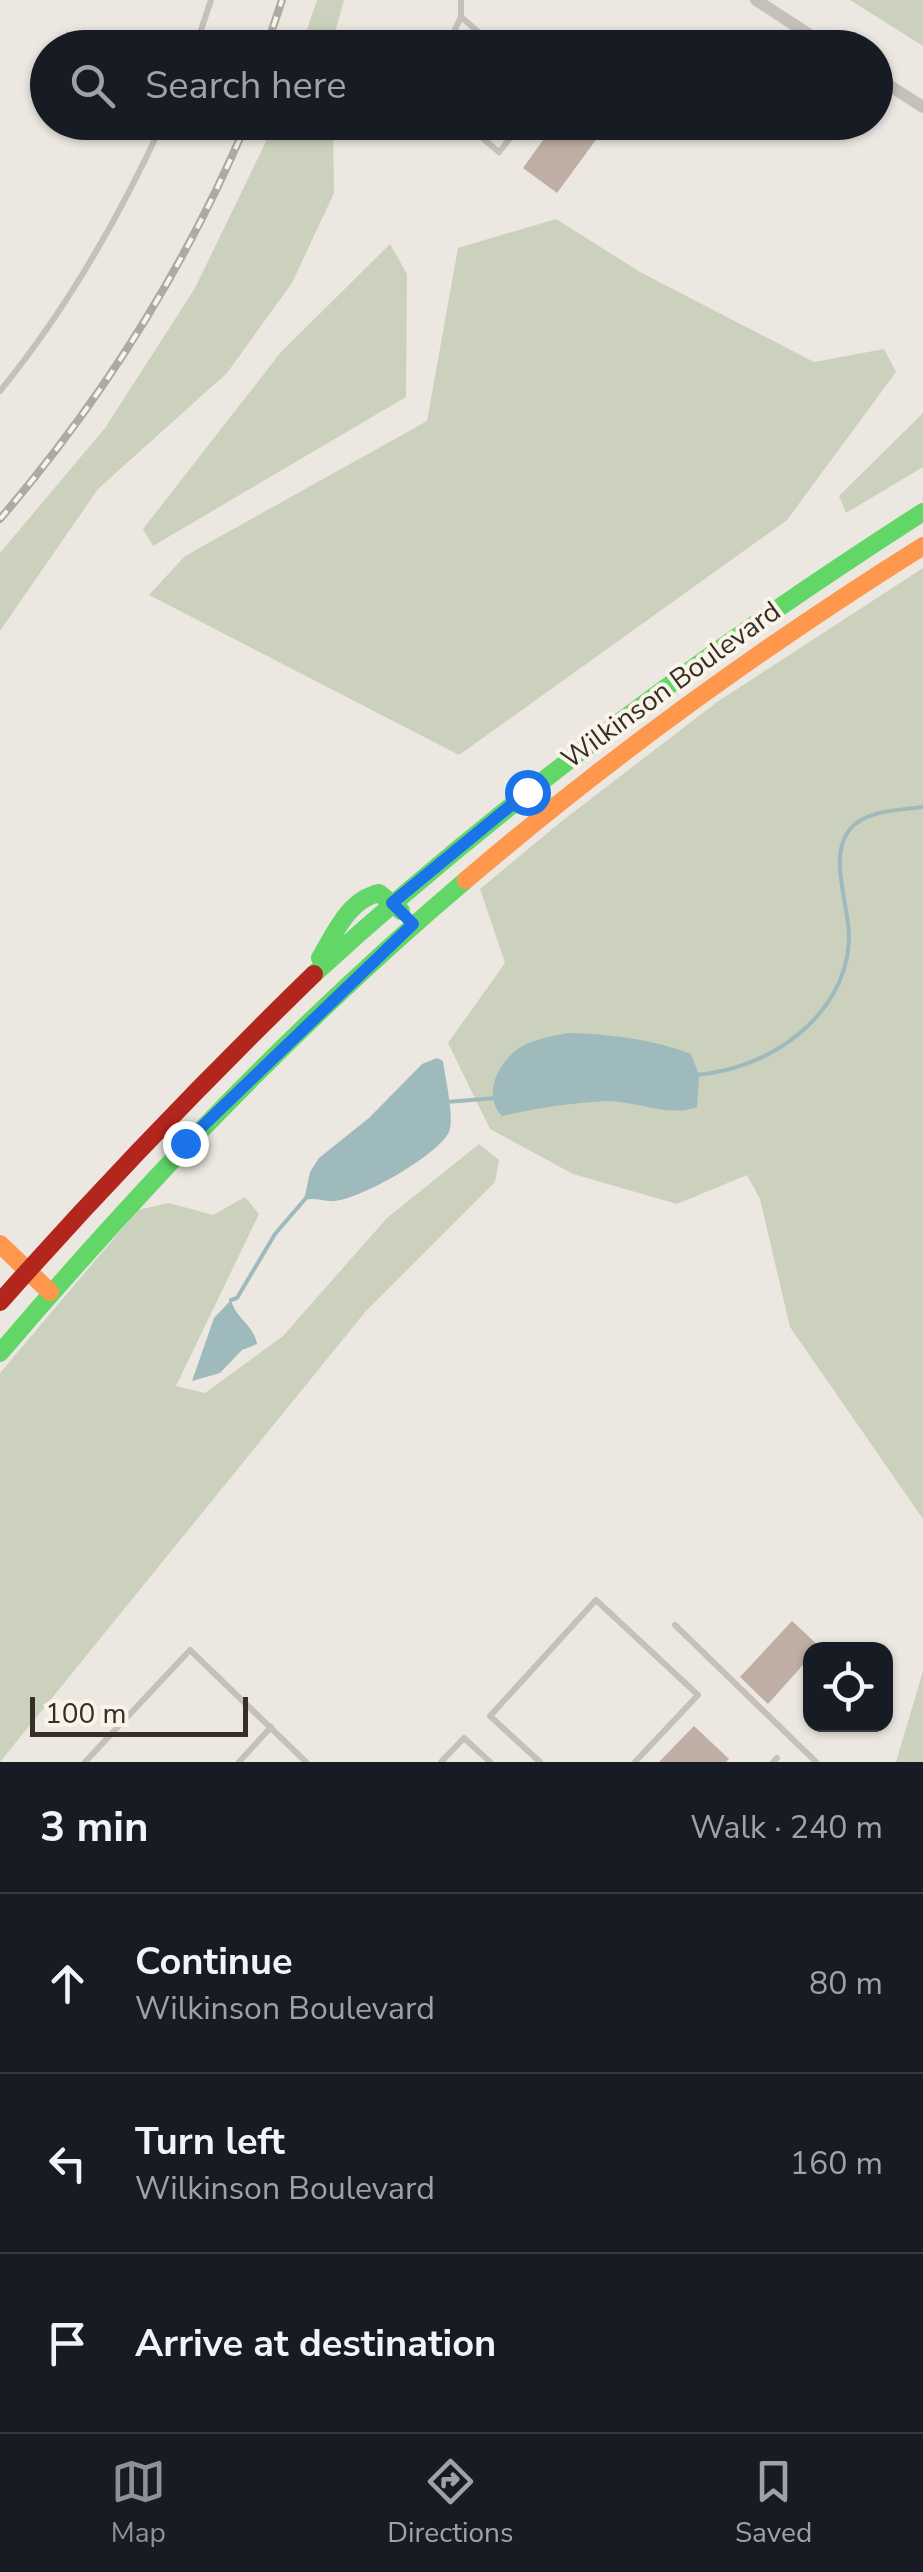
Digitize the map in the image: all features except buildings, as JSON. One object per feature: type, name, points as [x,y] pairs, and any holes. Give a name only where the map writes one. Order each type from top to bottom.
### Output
[{"type":"main road","name":"Wilkinson Boulevard","points":[[392,903],[597,734],[774,606],[923,512]]},
{"type":"main road","name":"Wilkinson Boulevard","points":[[0,1352],[50,1292],[219,1109],[413,924],[563,798],[703,691],[923,546]]},
{"type":"main road","points":[[0,1302],[74,1216],[208,1076],[302,986],[350,911],[364,897],[379,892],[413,924]]},
{"type":"main road","points":[[0,1244],[50,1292]]},
{"type":"street","points":[[756,0],[802,30]]},
{"type":"street","points":[[893,88],[923,108]]},
{"type":"lane","points":[[201,30],[211,0]]},
{"type":"lane","points":[[455,30],[461,17],[461,0]]},
{"type":"lane","points":[[461,17],[476,30]]},
{"type":"lane","points":[[0,391],[85,273],[155,140]]},
{"type":"lane","points":[[485,140],[499,152],[509,140]]},
{"type":"lane","points":[[540,1762],[490,1716],[596,1600],[698,1695],[636,1762]]},
{"type":"lane","points":[[675,1625],[816,1762]]},
{"type":"lane","points":[[85,1762],[190,1650],[306,1762]]},
{"type":"lane","points":[[239,1762],[271,1728]]},
{"type":"lane","points":[[441,1762],[464,1738],[490,1762]]},
{"type":"green space","points":[[317,0],[344,0],[336,30],[307,30]]},
{"type":"green space","points":[[850,0],[923,0],[923,46]]},
{"type":"green space","points":[[267,140],[333,140],[334,193],[292,283],[227,373],[98,489],[0,631],[0,553],[105,428],[195,288]]},
{"type":"green space","points":[[556,219],[640,272],[814,362],[884,349],[896,372],[787,520],[459,755],[149,595],[185,556],[427,421],[458,248]]},
{"type":"green space","points":[[390,244],[407,274],[406,397],[153,546],[143,529],[281,352]]},
{"type":"green space","points":[[923,413],[923,467],[846,513],[839,496]]},
{"type":"green space","points":[[923,568],[923,1519],[790,1327],[760,1199],[747,1175],[677,1204],[573,1174],[490,1129],[448,1043],[505,963],[480,889],[717,702]]},
{"type":"green space","points":[[479,1144],[499,1160],[495,1182],[366,1311],[0,1762],[0,1373],[138,1210],[169,1203],[213,1215],[245,1197],[259,1214],[176,1386],[205,1393],[283,1336],[387,1218]]},
{"type":"green space","points":[[923,1671],[923,1762],[896,1762]]},
{"type":"water","points":[[568,1033],[630,1038],[691,1054],[699,1075],[697,1107],[675,1111],[604,1101],[502,1116],[493,1092],[497,1074],[507,1059],[526,1044]]},
{"type":"water","points":[[437,1058],[443,1061],[451,1118],[449,1132],[442,1142],[415,1164],[363,1192],[335,1201],[304,1200],[310,1172],[319,1158],[369,1118],[422,1064]]},
{"type":"water","points":[[231,1300],[257,1344],[242,1350],[220,1373],[192,1381],[214,1318]]},
{"type":"waterway","points":[[694,1075],[748,1063],[774,1051],[817,1016],[844,969],[849,941],[840,867],[844,840],[851,828],[866,818],[923,807]]},
{"type":"waterway","points":[[446,1102],[496,1098]]},
{"type":"waterway","points":[[231,1300],[237,1298],[275,1234],[306,1198]]},
{"type":"railway","points":[[272,30],[282,0]]},
{"type":"railway","points":[[0,519],[73,427],[139,330],[197,229],[239,140]]},
{"type":"traffic: fast","points":[[314,974],[459,848],[609,730],[764,618],[923,512]]},
{"type":"traffic: fast","points":[[0,1353],[223,1107],[342,991],[466,880]]},
{"type":"traffic: fast","points":[[320,958],[343,919],[368,897],[379,893],[401,911]]},
{"type":"traffic: slow","points":[[466,880],[688,705],[923,546]]},
{"type":"traffic: slow","points":[[0,1244],[50,1292]]},
{"type":"traffic: jam","points":[[0,1302],[154,1135],[314,974]]},
{"type":"route","points":[[185,1143],[413,924],[392,903],[527,792]]}]
